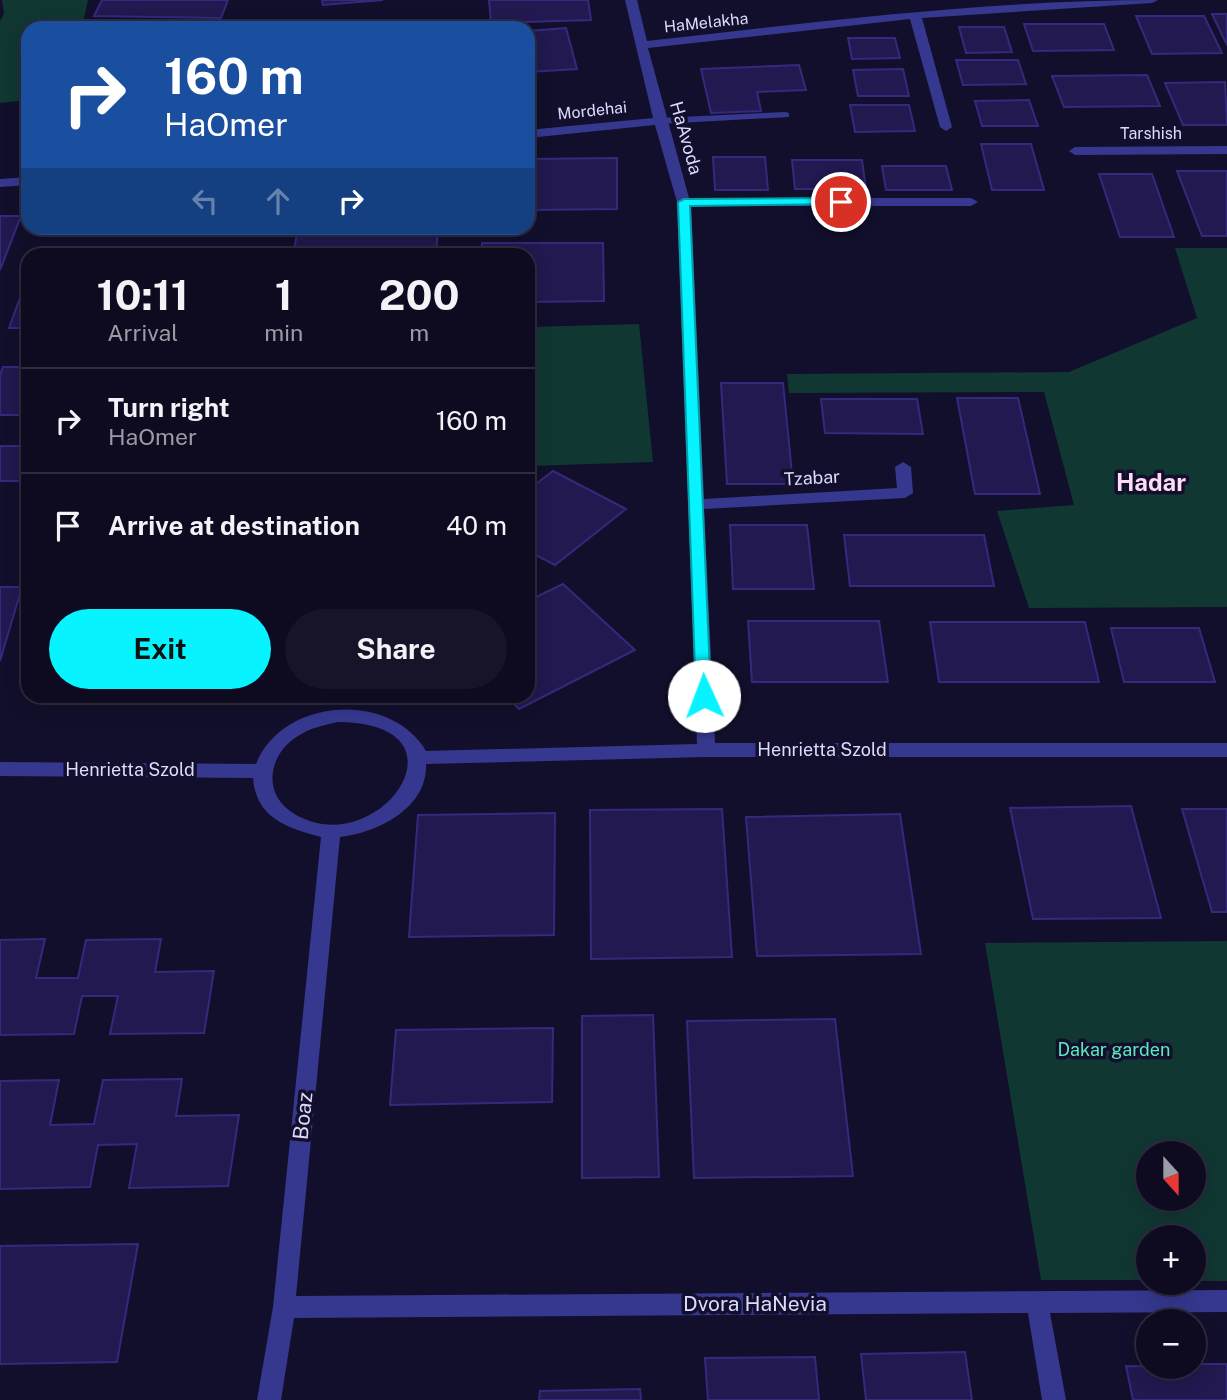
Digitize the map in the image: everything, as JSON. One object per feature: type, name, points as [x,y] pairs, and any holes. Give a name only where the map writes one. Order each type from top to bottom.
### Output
[{"type":"street","name":"HaAvoda","points":[[631,0],[640,45],[684,202],[706,750]]},
{"type":"street","name":"HaMelakha","points":[[640,45],[915,15],[1152,0]]},
{"type":"street","points":[[915,15],[946,127]]},
{"type":"street","name":"Mordehai","points":[[535,133],[660,121]]},
{"type":"street","name":"Tarshish","points":[[1075,151],[1227,150]]},
{"type":"street","points":[[0,183],[21,181]]},
{"type":"street","points":[[684,202],[971,202]]},
{"type":"street","name":"Tzabar","points":[[696,504],[905,493],[902,467]]},
{"type":"street","points":[[338,716],[369,718],[392,726],[409,740],[418,758],[417,782],[405,801],[385,817],[359,827],[331,831],[291,822],[272,809],[262,791],[261,771],[271,750],[288,733],[312,722],[338,716]]},
{"type":"street","name":"Henrietta Szold","points":[[418,758],[706,750],[1227,750]]},
{"type":"street","name":"Henrietta Szold","points":[[0,769],[261,771]]},
{"type":"street","name":"Boaz","points":[[268,1400],[284,1307],[331,831]]},
{"type":"street","name":"Dvora HaNevia","points":[[284,1307],[1227,1301]]},
{"type":"street","points":[[1046,1302],[1041,1306],[1038,1317],[1054,1400]]},
{"type":"lane","points":[[660,121],[785,115]]},
{"type":"green space","points":[[2,0],[88,0],[83,21],[21,21],[21,101],[0,103],[0,21],[4,14]]},
{"type":"green space","points":[[1175,248],[1227,248],[1227,607],[1029,608],[997,511],[1074,505],[1044,392],[789,393],[787,374],[1069,372],[1197,318]]},
{"type":"green space","points":[[639,324],[653,462],[535,466],[535,327]]},
{"type":"green space","name":"Dakar garden","points":[[1227,941],[1227,1281],[1206,1281],[1206,1225],[1136,1225],[1136,1280],[1041,1280],[985,943]]},
{"type":"building","points":[[102,0],[228,0],[221,18],[94,16]]},
{"type":"building","points":[[322,0],[383,0],[323,5]]},
{"type":"building","points":[[489,0],[588,0],[591,20],[535,22],[491,21]]},
{"type":"building","points":[[1212,14],[1227,14],[1227,45]]},
{"type":"building","points":[[1136,16],[1204,16],[1222,53],[1152,54]]},
{"type":"building","points":[[1024,24],[1104,24],[1114,50],[1033,51]]},
{"type":"building","points":[[959,27],[1004,27],[1012,52],[966,53]]},
{"type":"building","points":[[566,28],[577,69],[535,72],[535,30]]},
{"type":"building","points":[[848,38],[895,38],[900,58],[852,59]]},
{"type":"building","points":[[956,60],[1018,60],[1026,84],[963,85]]},
{"type":"building","points":[[799,65],[806,90],[757,92],[761,111],[711,113],[701,69]]},
{"type":"building","points":[[903,69],[909,96],[858,96],[853,70]]},
{"type":"building","points":[[1147,75],[1160,106],[1064,107],[1052,76]]},
{"type":"building","points":[[1225,82],[1227,125],[1183,125],[1165,83]]},
{"type":"building","points":[[1029,100],[1038,126],[982,126],[975,101]]},
{"type":"building","points":[[850,105],[909,105],[915,131],[855,132]]},
{"type":"building","points":[[981,144],[1031,144],[1044,190],[992,190]]},
{"type":"building","points":[[713,157],[765,157],[768,190],[715,190]]},
{"type":"building","points":[[617,158],[617,209],[535,210],[535,159]]},
{"type":"building","points":[[792,160],[862,160],[866,189],[795,189]]},
{"type":"building","points":[[882,166],[946,166],[952,190],[886,190]]},
{"type":"building","points":[[1177,171],[1227,171],[1227,236],[1202,236]]},
{"type":"building","points":[[1099,174],[1152,174],[1174,237],[1120,237]]},
{"type":"building","points":[[0,216],[21,216],[0,270]]},
{"type":"building","points":[[297,235],[438,235],[437,248],[294,248]]},
{"type":"building","points":[[482,243],[603,243],[604,301],[535,302],[535,248],[482,248]]},
{"type":"building","points":[[21,295],[21,328],[9,328]]},
{"type":"building","points":[[3,367],[21,367],[21,415],[0,415],[0,375]]},
{"type":"building","points":[[721,383],[783,383],[793,484],[727,484]]},
{"type":"building","points":[[957,398],[1018,398],[1040,494],[975,494]]},
{"type":"building","points":[[821,399],[917,399],[923,434],[825,433]]},
{"type":"building","points":[[0,446],[21,446],[21,481],[0,481]]},
{"type":"building","points":[[553,471],[626,509],[555,565],[535,555],[535,485]]},
{"type":"building","points":[[730,525],[807,525],[814,589],[733,589]]},
{"type":"building","points":[[844,535],[984,535],[994,586],[850,586]]},
{"type":"building","points":[[563,584],[635,650],[535,701],[535,598]]},
{"type":"building","points":[[0,587],[21,587],[21,590],[0,661]]},
{"type":"building","points":[[748,621],[879,621],[888,682],[752,682]]},
{"type":"building","points":[[930,622],[1085,622],[1099,682],[939,682]]},
{"type":"building","points":[[1111,628],[1199,628],[1215,682],[1124,682]]},
{"type":"building","points":[[513,703],[531,703],[519,709]]},
{"type":"building","points":[[1131,806],[1161,918],[1033,919],[1010,808]]},
{"type":"building","points":[[722,809],[732,957],[591,959],[590,810]]},
{"type":"building","points":[[1182,809],[1227,809],[1227,912],[1212,912]]},
{"type":"building","points":[[555,813],[554,935],[409,937],[418,815]]},
{"type":"building","points":[[900,814],[921,954],[757,956],[746,817]]},
{"type":"building","points":[[45,939],[36,978],[78,978],[86,940],[161,939],[155,972],[214,971],[204,1033],[110,1034],[118,996],[82,996],[74,1034],[0,1035],[0,940]]},
{"type":"building","points":[[653,1015],[659,1177],[582,1178],[582,1016]]},
{"type":"building","points":[[835,1019],[853,1176],[694,1178],[687,1021]]},
{"type":"building","points":[[553,1028],[552,1102],[390,1105],[396,1030]]},
{"type":"building","points":[[182,1079],[176,1116],[239,1115],[228,1186],[129,1188],[137,1144],[98,1145],[90,1187],[0,1189],[0,1081],[59,1080],[50,1125],[94,1124],[103,1080]]},
{"type":"building","points":[[138,1244],[117,1362],[0,1364],[0,1246]]},
{"type":"building","points":[[965,1352],[972,1400],[866,1400],[861,1354]]},
{"type":"building","points":[[815,1357],[819,1400],[708,1400],[705,1358]]},
{"type":"building","points":[[1206,1364],[1227,1364],[1227,1400],[1133,1400],[1126,1366],[1136,1366],[1136,1379],[1206,1379]]},
{"type":"building","points":[[640,1389],[641,1400],[539,1400],[540,1391]]},
{"type":"district","name":"Hadar","points":[[1151,483]]},
{"type":"route","points":[[704,696],[684,202],[841,202]]}]
